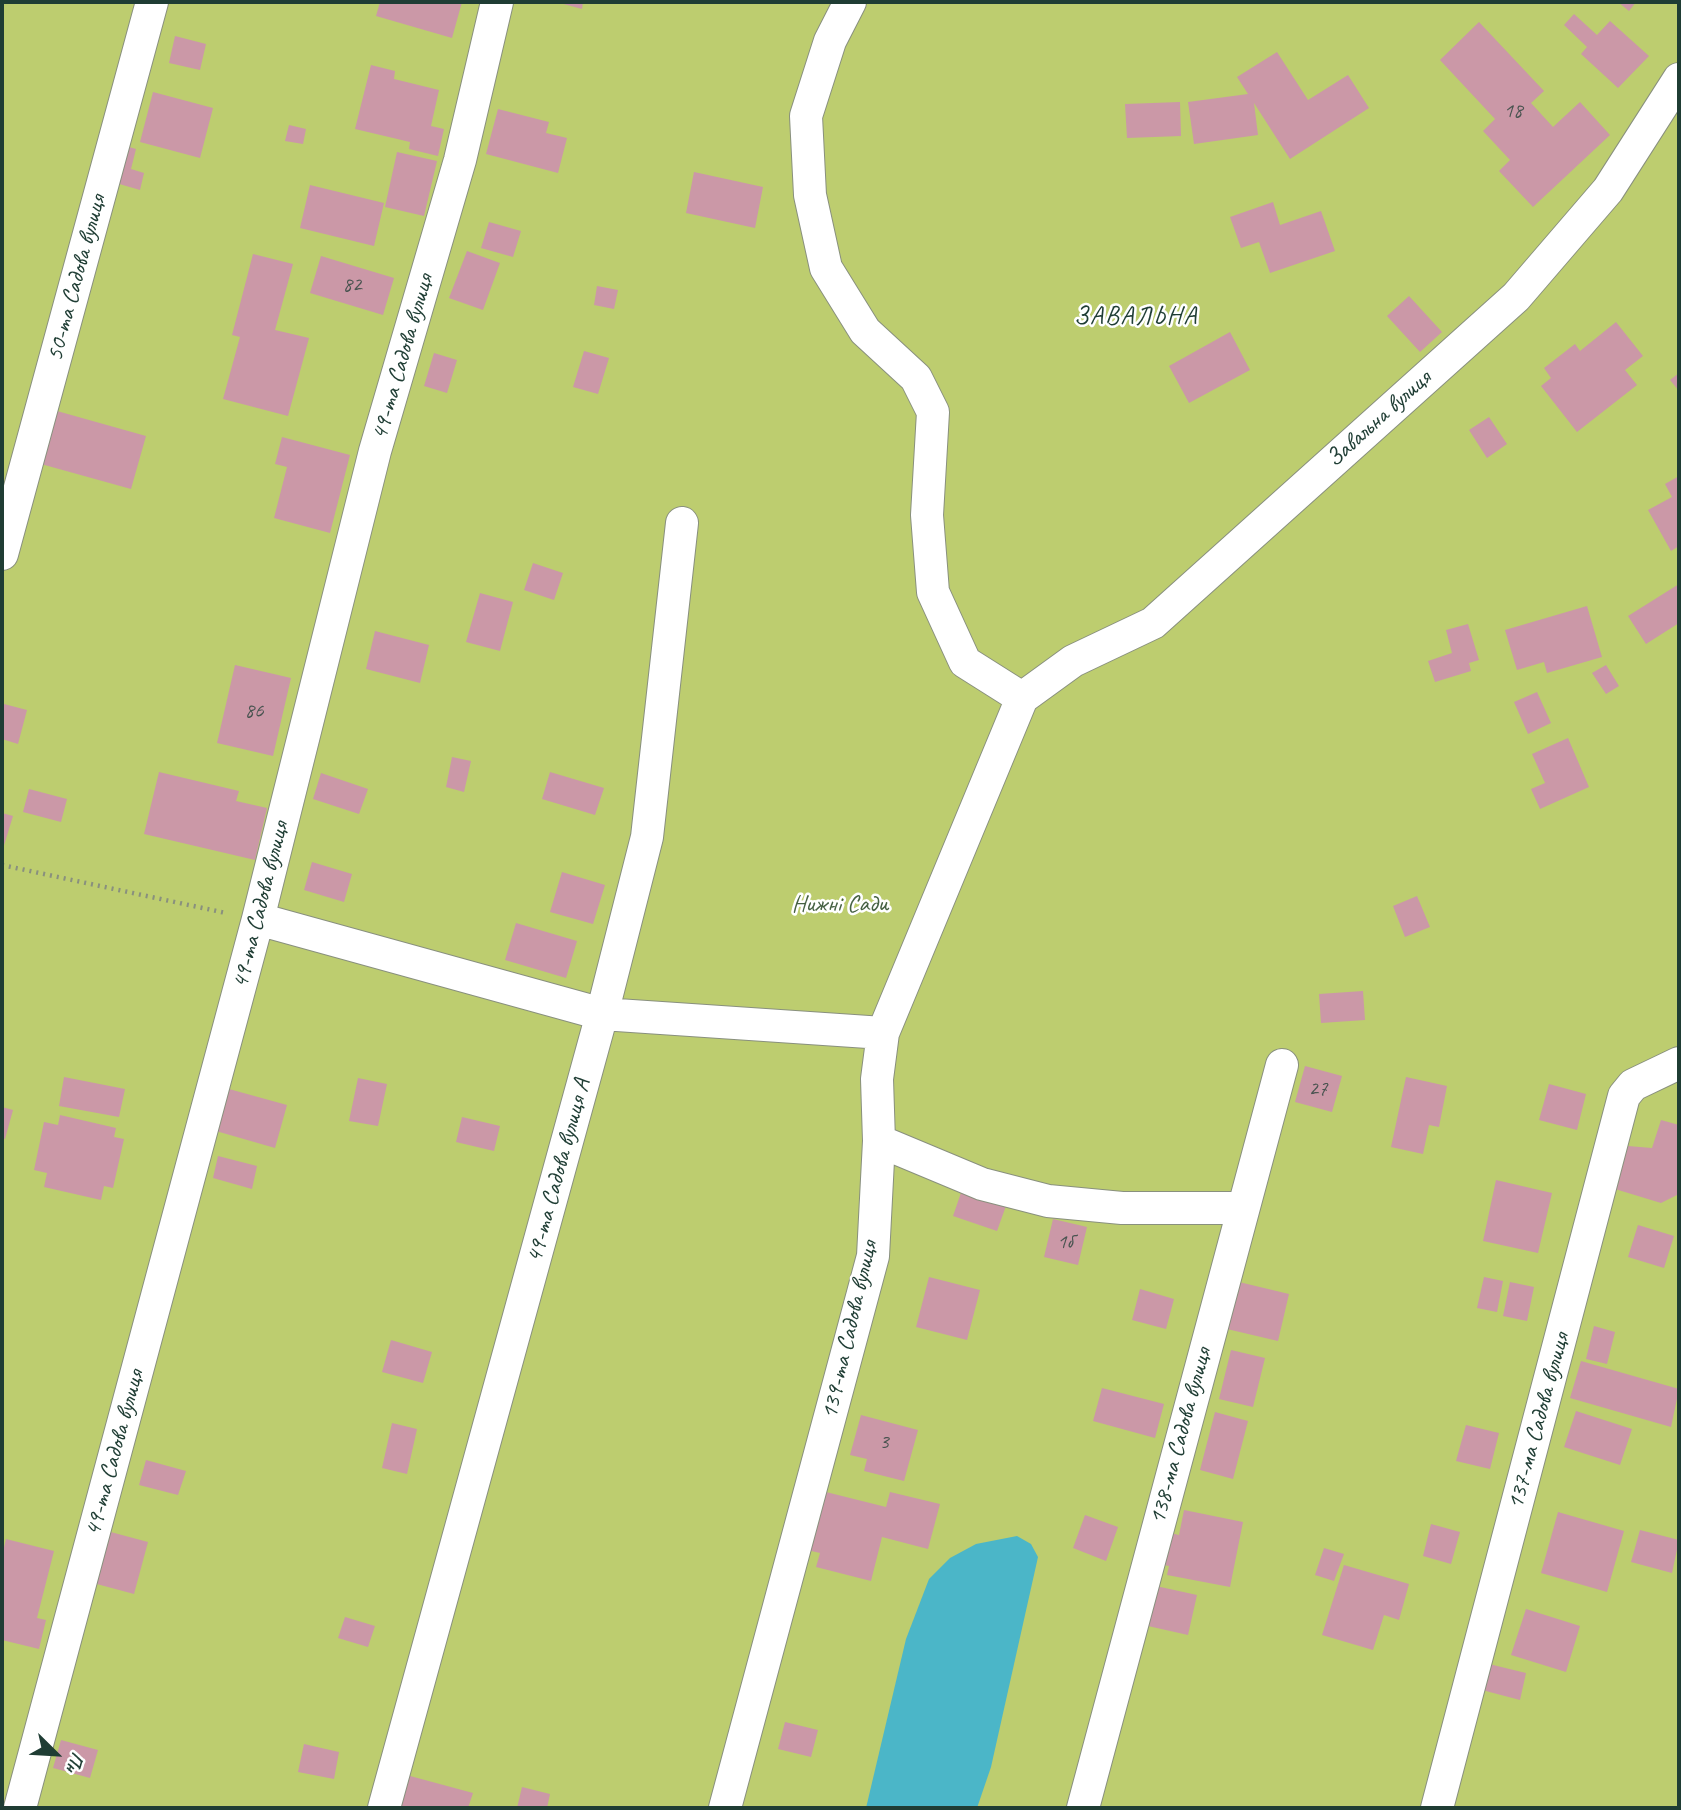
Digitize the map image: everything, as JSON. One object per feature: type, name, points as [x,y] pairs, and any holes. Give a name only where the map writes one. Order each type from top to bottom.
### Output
[{"type":"street","name":"50-та Садова вулиця","points":[[2,554],[152,2]]},
{"type":"street","name":"49-та Садова вулиця","points":[[20,1808],[258,919],[375,452],[460,160],[498,2]]},
{"type":"street","points":[[850,2],[830,41],[806,116],[810,195],[827,268],[864,331],[916,378],[933,412],[927,515],[933,592],[965,662],[1021,698]]},
{"type":"street","name":"Завальна вулиця","points":[[1021,698],[1073,661],[1153,623],[1516,297],[1608,190],[1679,79]]},
{"type":"street","name":"49-та Садова вулиця А","points":[[384,1808],[602,1013],[647,837],[682,523]]},
{"type":"street","name":"139-та Садова вулиця","points":[[726,1808],[873,1256],[879,1141],[877,1079],[883,1033],[1021,698]]},
{"type":"street","points":[[258,919],[602,1013],[883,1033]]},
{"type":"street","name":"137-ма Садова вулиця","points":[[1437,1808],[1624,1096],[1633,1085],[1679,1063]]},
{"type":"street","name":"138-ма Садова вулиця","points":[[1083,1808],[1282,1065]]},
{"type":"street","points":[[879,1141],[982,1184],[1048,1201],[1122,1208],[1242,1208]]},
{"type":"path","points":[[2,866],[258,919]]},
{"type":"green space","name":"Нижні Сади","points":[[2,2],[1679,2],[1679,1808],[2,1808]]},
{"type":"water","points":[[1017,1536],[1031,1544],[1038,1557],[991,1767],[977,1808],[866,1808],[906,1639],[929,1579],[950,1558],[976,1544]]},
{"type":"building","points":[[380,2],[462,2],[452,38],[376,16]]},
{"type":"building","points":[[556,2],[583,2],[582,9]]},
{"type":"building","points":[[1618,2],[1636,2],[1629,11]]},
{"type":"building","points":[[1574,14],[1597,35],[1610,21],[1649,56],[1618,88],[1581,54],[1587,47],[1564,25]]},
{"type":"building","points":[[1479,22],[1544,91],[1531,103],[1553,127],[1580,102],[1610,135],[1533,207],[1499,171],[1510,160],[1483,131],[1495,119],[1440,60]]},
{"type":"building","points":[[175,36],[206,44],[200,70],[169,63]]},
{"type":"building","points":[[1277,52],[1308,100],[1348,75],[1369,108],[1290,159],[1254,103],[1258,135],[1194,144],[1188,102],[1248,94],[1237,77]]},
{"type":"building","points":[[371,65],[395,71],[394,79],[439,90],[431,126],[444,129],[438,156],[409,149],[410,142],[355,129]]},
{"type":"building","points":[[153,92],[213,108],[200,158],[140,142]]},
{"type":"building","points":[[1180,102],[1181,136],[1127,138],[1125,104]]},
{"type":"building","points":[[498,109],[549,122],[546,133],[567,138],[558,173],[486,154]]},
{"type":"building","points":[[289,125],[306,129],[303,144],[285,141]]},
{"type":"building","points":[[119,144],[136,149],[131,169],[144,173],[140,190],[109,181]]},
{"type":"building","points":[[397,152],[437,161],[424,216],[385,207]]},
{"type":"building","points":[[694,172],[763,187],[755,228],[686,213]]},
{"type":"building","points":[[310,185],[384,203],[374,246],[300,228]]},
{"type":"building","points":[[1273,202],[1280,225],[1321,211],[1335,251],[1270,273],[1259,242],[1241,248],[1230,217]]},
{"type":"building","points":[[489,222],[521,231],[513,257],[481,248]]},
{"type":"building","points":[[467,251],[500,263],[483,310],[449,298]]},
{"type":"building","points":[[253,254],[293,264],[275,330],[309,338],[288,416],[223,399],[240,337],[232,335]]},
{"type":"building","points":[[321,256],[394,278],[383,315],[310,293]]},
{"type":"building","points":[[597,286],[618,290],[614,309],[594,305]]},
{"type":"building","points":[[1409,296],[1442,332],[1420,352],[1387,316]]},
{"type":"building","points":[[1616,322],[1643,356],[1625,370],[1637,385],[1577,432],[1541,386],[1551,378],[1544,368],[1575,344],[1580,351]]},
{"type":"building","points":[[1230,332],[1250,370],[1189,403],[1169,366]]},
{"type":"building","points":[[584,351],[609,358],[598,394],[573,387]]},
{"type":"building","points":[[434,353],[457,360],[447,393],[424,386]]},
{"type":"building","points":[[1679,373],[1679,391],[1670,380]]},
{"type":"building","points":[[57,411],[146,436],[131,489],[41,464]]},
{"type":"building","points":[[1489,417],[1507,444],[1487,458],[1469,430]]},
{"type":"building","points":[[282,437],[350,455],[330,533],[274,518],[287,467],[275,464]]},
{"type":"building","points":[[1679,476],[1679,546],[1671,551],[1648,510],[1672,497],[1665,484]]},
{"type":"building","points":[[533,563],[563,573],[554,600],[524,590]]},
{"type":"building","points":[[1679,584],[1679,623],[1646,644],[1628,616]]},
{"type":"building","points":[[480,593],[513,602],[500,651],[466,642]]},
{"type":"building","points":[[1587,606],[1602,657],[1547,673],[1544,662],[1517,670],[1505,630]]},
{"type":"building","points":[[1468,624],[1479,660],[1469,663],[1471,671],[1435,682],[1428,661],[1452,653],[1446,630]]},
{"type":"building","points":[[375,631],[429,645],[420,683],[366,669]]},
{"type":"building","points":[[235,665],[291,678],[273,756],[217,743]]},
{"type":"building","points":[[1606,665],[1619,686],[1606,694],[1592,673]]},
{"type":"building","points":[[1537,692],[1551,723],[1528,734],[1514,702]]},
{"type":"building","points":[[4,704],[27,710],[18,744],[2,739]]},
{"type":"building","points":[[1568,738],[1589,787],[1540,809],[1531,789],[1545,783],[1532,754]]},
{"type":"building","points":[[452,757],[471,761],[464,792],[446,787]]},
{"type":"building","points":[[159,772],[239,791],[236,801],[267,808],[255,860],[144,834]]},
{"type":"building","points":[[550,772],[604,788],[595,815],[542,799]]},
{"type":"building","points":[[321,773],[368,789],[359,814],[313,799]]},
{"type":"building","points":[[29,789],[67,799],[61,822],[23,812]]},
{"type":"building","points":[[2,813],[13,816],[2,852]]},
{"type":"building","points":[[312,862],[352,874],[344,902],[304,890]]},
{"type":"building","points":[[562,872],[605,885],[593,924],[550,912]]},
{"type":"building","points":[[1417,896],[1430,927],[1405,937],[1393,906]]},
{"type":"building","points":[[516,923],[577,941],[566,978],[505,960]]},
{"type":"building","points":[[1363,991],[1365,1020],[1321,1023],[1319,994]]},
{"type":"building","points":[[1305,1066],[1342,1076],[1332,1112],[1295,1102]]},
{"type":"building","points":[[64,1077],[125,1089],[119,1117],[59,1106]]},
{"type":"building","points":[[1406,1077],[1447,1086],[1439,1127],[1429,1125],[1423,1154],[1391,1147]]},
{"type":"building","points":[[358,1078],[387,1084],[378,1126],[349,1121]]},
{"type":"building","points":[[1549,1084],[1586,1094],[1577,1130],[1539,1120]]},
{"type":"building","points":[[229,1089],[287,1105],[275,1148],[216,1131]]},
{"type":"building","points":[[2,1107],[13,1110],[5,1139],[2,1138]]},
{"type":"building","points":[[60,1115],[116,1128],[114,1137],[124,1139],[113,1188],[104,1186],[101,1200],[44,1187],[47,1173],[34,1170],[44,1122],[58,1125]]},
{"type":"building","points":[[462,1117],[500,1126],[494,1151],[456,1142]]},
{"type":"building","points":[[1661,1120],[1679,1125],[1679,1194],[1661,1203],[1615,1189],[1628,1146],[1652,1148]]},
{"type":"building","points":[[218,1156],[257,1166],[252,1189],[213,1178]]},
{"type":"building","points":[[1496,1180],[1552,1193],[1538,1253],[1483,1241]]},
{"type":"building","points":[[963,1187],[1007,1203],[997,1231],[953,1216]]},
{"type":"building","points":[[1053,1219],[1087,1227],[1078,1265],[1044,1257]]},
{"type":"building","points":[[1638,1225],[1674,1236],[1664,1268],[1628,1257]]},
{"type":"building","points":[[929,1277],[980,1290],[967,1340],[916,1327]]},
{"type":"building","points":[[1484,1277],[1503,1281],[1497,1312],[1477,1308]]},
{"type":"building","points":[[1239,1282],[1289,1294],[1278,1341],[1227,1329]]},
{"type":"building","points":[[1510,1282],[1534,1287],[1527,1321],[1503,1316]]},
{"type":"building","points":[[1140,1289],[1174,1299],[1166,1329],[1132,1320]]},
{"type":"building","points":[[1594,1326],[1615,1332],[1607,1364],[1586,1359]]},
{"type":"building","points":[[391,1340],[432,1352],[423,1383],[382,1372]]},
{"type":"building","points":[[1231,1350],[1265,1358],[1253,1407],[1219,1399]]},
{"type":"building","points":[[1581,1361],[1679,1389],[1671,1427],[1570,1398]]},
{"type":"building","points":[[1102,1388],[1164,1404],[1155,1438],[1093,1421]]},
{"type":"building","points":[[1576,1411],[1632,1429],[1620,1465],[1564,1447]]},
{"type":"building","points":[[1215,1412],[1248,1421],[1233,1479],[1200,1470]]},
{"type":"building","points":[[861,1415],[918,1430],[904,1481],[864,1471],[867,1459],[850,1455]]},
{"type":"building","points":[[392,1423],[417,1429],[407,1474],[382,1468]]},
{"type":"building","points":[[1466,1425],[1499,1433],[1490,1469],[1456,1461]]},
{"type":"building","points":[[146,1460],[186,1471],[178,1495],[139,1485]]},
{"type":"building","points":[[822,1491],[886,1507],[890,1492],[940,1504],[928,1549],[882,1537],[871,1581],[816,1567],[820,1553],[807,1550]]},
{"type":"building","points":[[1184,1510],[1243,1522],[1230,1587],[1167,1575],[1169,1566],[1159,1564],[1166,1532],[1179,1535]]},
{"type":"building","points":[[1558,1512],[1624,1531],[1607,1592],[1541,1573]]},
{"type":"building","points":[[1085,1515],[1118,1527],[1106,1561],[1073,1548]]},
{"type":"building","points":[[1431,1524],[1460,1532],[1451,1564],[1423,1556]]},
{"type":"building","points":[[1640,1530],[1679,1540],[1672,1573],[1631,1562]]},
{"type":"building","points":[[107,1531],[148,1542],[134,1594],[93,1583]]},
{"type":"building","points":[[6,1539],[54,1551],[37,1618],[46,1620],[39,1649],[2,1640],[2,1556]]},
{"type":"building","points":[[1324,1548],[1344,1554],[1334,1581],[1315,1575]]},
{"type":"building","points":[[1344,1565],[1409,1584],[1399,1620],[1384,1615],[1373,1650],[1322,1635]]},
{"type":"building","points":[[1156,1586],[1197,1595],[1188,1635],[1148,1626]]},
{"type":"building","points":[[1526,1609],[1580,1626],[1566,1672],[1511,1655]]},
{"type":"building","points":[[345,1617],[375,1626],[368,1647],[338,1638]]},
{"type":"building","points":[[1489,1664],[1526,1673],[1520,1700],[1482,1690]]},
{"type":"building","points":[[785,1722],[818,1730],[811,1757],[778,1749]]},
{"type":"building","points":[[61,1740],[98,1750],[90,1778],[53,1768]]},
{"type":"building","points":[[304,1744],[339,1752],[334,1779],[298,1772]]},
{"type":"building","points":[[399,1773],[473,1793],[468,1808],[390,1808]]},
{"type":"building","points":[[522,1787],[550,1794],[547,1808],[517,1808]]},
{"type":"district","name":"ЗАВАЛЬНА","points":[[1136,317]]}]
